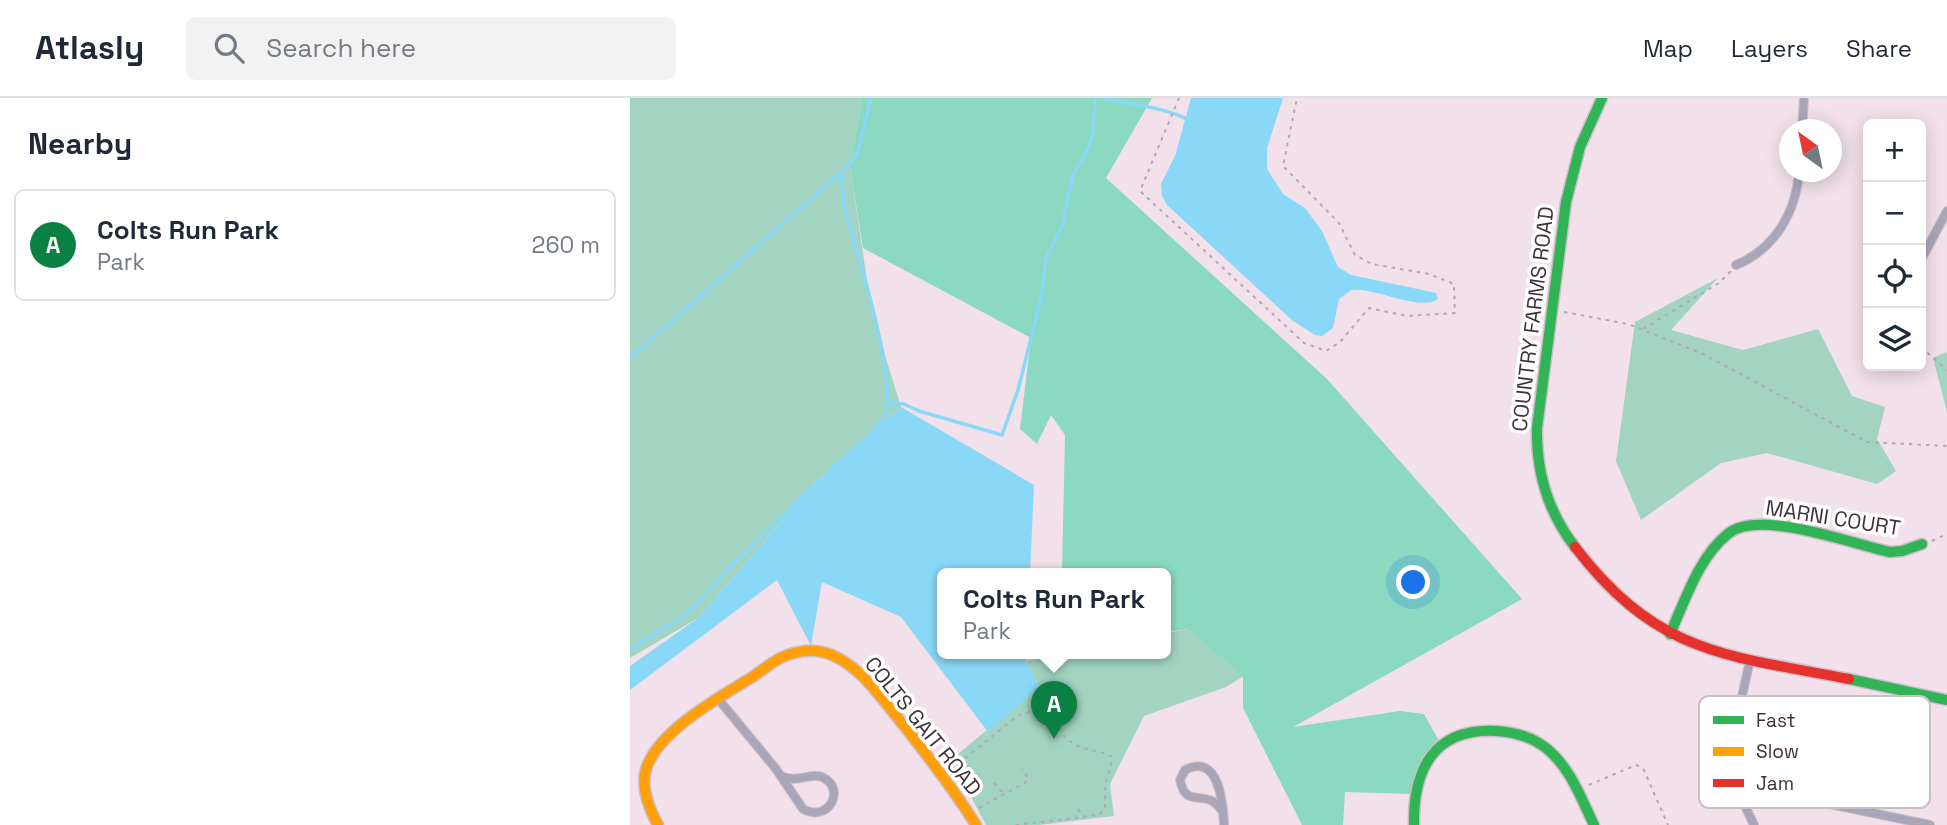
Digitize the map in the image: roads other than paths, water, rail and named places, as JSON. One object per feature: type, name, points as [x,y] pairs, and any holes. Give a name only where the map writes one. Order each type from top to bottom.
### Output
[{"type":"street","name":"COUNTRY FARMS ROAD","points":[[1602,98],[1585,127],[1572,174],[1538,416],[1538,466],[1553,512],[1577,552],[1631,606],[1670,634],[1695,645],[1750,660],[1927,696]]},
{"type":"street","points":[[1803,119],[1804,98]]},
{"type":"street","points":[[1736,265],[1760,252],[1779,232],[1792,206],[1798,182]]},
{"type":"street","points":[[1926,251],[1947,211]]},
{"type":"street","name":"MARNI COURT","points":[[1670,634],[1710,556],[1725,537],[1746,525],[1769,525],[1890,552],[1922,544]]},
{"type":"street","name":"COLTS GAIT ROAD","points":[[658,825],[649,808],[645,788],[648,763],[654,751],[674,731],[784,656],[808,650],[830,654],[850,665],[868,682],[943,776],[976,825]]},
{"type":"street","points":[[1742,696],[1750,660]]},
{"type":"street","points":[[719,700],[781,776],[803,810],[815,813],[826,810],[831,805],[832,786],[823,777],[811,776],[796,780],[781,776]]},
{"type":"street","points":[[1414,825],[1414,790],[1425,764],[1447,741],[1468,731],[1483,729],[1505,732],[1538,742],[1561,763],[1578,789],[1594,825]]},
{"type":"street","points":[[1223,812],[1212,801],[1195,799],[1184,792],[1180,780],[1185,770],[1198,765],[1214,775],[1223,812],[1224,825]]},
{"type":"street","points":[[1746,808],[1754,825]]},
{"type":"street","points":[[1849,808],[1930,825]]},
{"type":"water","points":[[1191,98],[1283,98],[1267,148],[1267,169],[1283,194],[1305,208],[1322,231],[1338,267],[1351,275],[1436,293],[1438,299],[1420,303],[1351,290],[1339,299],[1333,328],[1322,336],[1315,335],[1293,321],[1167,205],[1162,196],[1161,184],[1175,156]]},
{"type":"water","points":[[901,407],[1034,485],[1030,568],[937,568],[937,659],[1026,659],[1039,687],[988,732],[901,617],[822,582],[811,646],[777,580],[630,690],[630,666],[698,618],[813,485]]},
{"type":"waterway","points":[[630,358],[844,170],[857,155],[871,98]]},
{"type":"waterway","points":[[889,403],[904,404],[919,411],[1002,435],[1018,390],[1041,298],[1046,258],[1062,226],[1073,175],[1089,146],[1093,132],[1095,98]]},
{"type":"waterway","points":[[1105,98],[1158,109],[1189,120]]},
{"type":"waterway","points":[[829,471],[875,430],[885,415],[888,400],[882,349],[846,211],[841,173]]},
{"type":"waterway","points":[[630,649],[675,622],[695,606],[733,564],[810,489]]},
{"type":"place","name":"Colts Run Park","points":[[1054,739]]}]
